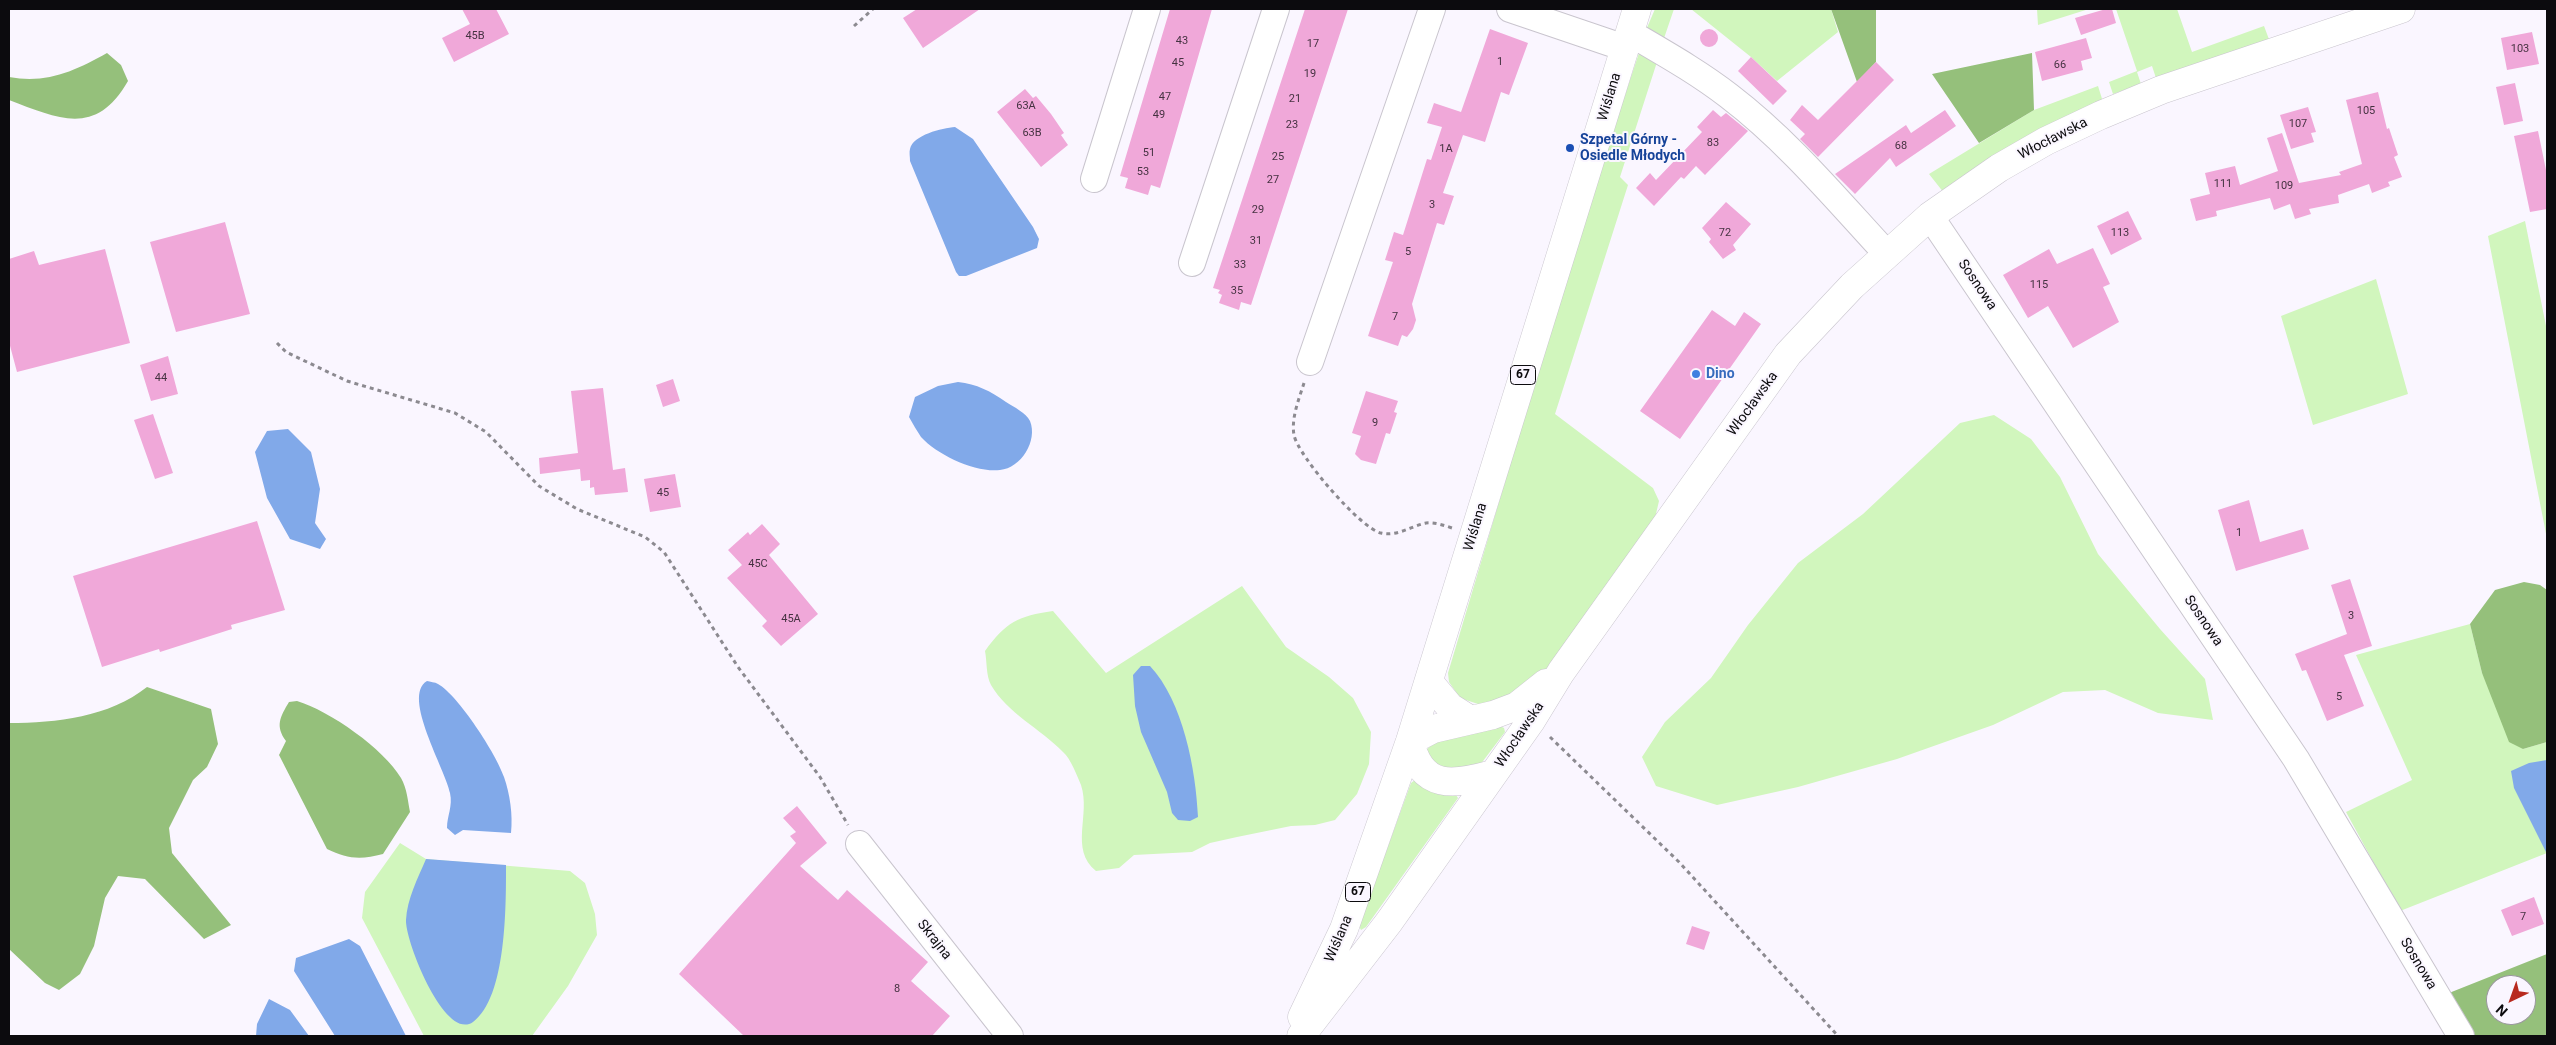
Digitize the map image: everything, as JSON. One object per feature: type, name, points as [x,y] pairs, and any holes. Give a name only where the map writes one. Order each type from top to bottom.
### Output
[{"type":"main road","name":"Włocławska","points":[[1302,1036],[1389,922],[1531,721],[1561,672],[1788,354],[1832,307],[1888,254],[1930,216],[1999,168],[2046,141],[2161,90],[2401,9]]},
{"type":"main road","name":"Wiślana","points":[[1292,1036],[1311,1001],[1344,929],[1410,741],[1631,30]]},
{"type":"main road","points":[[1493,774],[1460,783],[1440,781],[1424,771],[1417,761],[1410,741],[1433,729],[1469,719],[1493,715],[1517,706],[1561,672]]},
{"type":"main road","points":[[1429,682],[1450,707],[1469,719]]},
{"type":"street","points":[[1094,180],[1147,9]]},
{"type":"street","points":[[1192,263],[1276,9]]},
{"type":"street","points":[[1310,362],[1432,9]]},
{"type":"street","points":[[1510,9],[1631,30],[1729,96],[1752,115],[1819,181],[1888,254]]},
{"type":"street","name":"Sosnowa","points":[[1930,216],[2296,758],[2461,1036]]},
{"type":"street","name":"Skrajna","points":[[859,844],[1010,1036]]},
{"type":"path","points":[[854,26],[873,9]]},
{"type":"path","points":[[277,343],[286,352],[347,381],[455,413],[486,432],[539,486],[576,509],[645,537],[664,552],[738,667],[820,777],[859,844]]},
{"type":"path","points":[[1310,362],[1293,426],[1299,449],[1308,463],[1366,527],[1374,531],[1394,534],[1426,523],[1436,523],[1452,528],[1472,539]]},
{"type":"path","points":[[1531,721],[1562,747],[1679,862],[1838,1036]]},
{"type":"green space","points":[[1655,9],[1674,9],[1661,47],[1643,37]]},
{"type":"green space","points":[[1691,9],[1831,9],[1838,32],[1777,81],[1751,57]]},
{"type":"green space","points":[[1831,9],[1876,9],[1876,62],[1857,82]]},
{"type":"green space","points":[[2037,9],[2089,9],[2038,25]]},
{"type":"green space","points":[[2116,9],[2177,9],[2192,52],[2264,26],[2270,42],[2157,81],[2152,66],[2137,72],[2141,84],[2113,94],[2109,82],[2137,71]]},
{"type":"green space","points":[[107,53],[121,65],[128,81],[116,99],[103,110],[89,117],[75,119],[60,117],[9,100],[9,77],[36,79],[48,77],[72,70]]},
{"type":"green space","points":[[1639,53],[1657,62],[1620,177],[1628,185],[1555,414],[1653,488],[1659,501],[1655,518],[1554,661],[1532,685],[1498,704],[1478,704],[1460,698],[1449,682],[1448,673],[1581,227]]},
{"type":"green space","points":[[2032,53],[2034,110],[1979,143],[1932,74]]},
{"type":"green space","points":[[2098,86],[2103,102],[1944,193],[1929,174],[2034,110]]},
{"type":"green space","points":[[2525,221],[2547,331],[2547,539],[2488,236]]},
{"type":"green space","points":[[2376,279],[2408,394],[2313,425],[2281,316]]},
{"type":"green space","points":[[1994,415],[2031,439],[2060,477],[2098,554],[2160,629],[2205,679],[2213,720],[2158,713],[2105,690],[2063,692],[1993,725],[1897,759],[1798,787],[1717,805],[1656,786],[1642,757],[1665,722],[1711,678],[1748,625],[1798,563],[1863,514],[1960,423]]},
{"type":"green space","points":[[2524,582],[2540,585],[2547,590],[2547,742],[2523,749],[2509,742],[2482,673],[2470,624],[2495,590]]},
{"type":"green space","points":[[1242,586],[1286,647],[1329,677],[1353,698],[1371,732],[1369,764],[1357,794],[1335,820],[1315,825],[1291,826],[1210,843],[1192,852],[1134,855],[1119,868],[1096,871],[1088,862],[1084,852],[1082,842],[1083,796],[1074,768],[1063,752],[1015,712],[998,695],[989,681],[985,651],[1000,633],[1014,622],[1031,615],[1053,611],[1106,673]]},
{"type":"green space","points":[[2470,624],[2482,673],[2523,749],[2547,742],[2547,853],[2400,911],[2346,812],[2412,780],[2356,655]]},
{"type":"green space","points":[[147,687],[211,709],[218,744],[207,767],[193,780],[169,828],[172,853],[231,925],[204,939],[145,879],[118,876],[105,898],[94,946],[80,974],[59,990],[45,983],[9,949],[9,723],[64,720],[99,712],[132,697]]},
{"type":"green space","points":[[297,701],[325,713],[355,732],[382,755],[401,778],[406,791],[410,812],[383,854],[354,858],[327,849],[279,755],[286,741],[281,731],[281,717],[289,702]]},
{"type":"green space","points":[[1500,726],[1504,728],[1505,732],[1480,765],[1437,770],[1426,750],[1435,742]]},
{"type":"green space","points":[[1415,780],[1456,795],[1458,798],[1366,927],[1361,930],[1359,926],[1411,783]]},
{"type":"green space","points":[[400,843],[426,859],[570,871],[585,883],[595,914],[597,935],[568,986],[532,1036],[424,1036],[362,918],[365,892]]},
{"type":"green space","points":[[2547,954],[2547,1036],[2470,1036],[2449,993],[2486,978],[2486,1025],[2536,1025],[2536,975],[2494,975]]},
{"type":"water","points":[[955,127],[973,139],[1033,227],[1039,239],[1037,248],[966,276],[959,276],[956,272],[910,161],[910,149],[916,140],[936,131]]},
{"type":"water","points":[[958,382],[971,384],[989,391],[1026,415],[1030,421],[1032,437],[1026,452],[1015,464],[1000,470],[980,469],[969,466],[937,450],[921,437],[909,417],[915,397],[938,386]]},
{"type":"water","points":[[288,429],[311,452],[320,489],[315,523],[326,539],[320,549],[290,539],[267,498],[255,452],[267,431]]},
{"type":"water","points":[[1141,666],[1150,666],[1161,681],[1171,698],[1186,737],[1197,798],[1198,817],[1190,821],[1178,820],[1172,813],[1167,792],[1141,732],[1135,706],[1133,675]]},
{"type":"water","points":[[427,681],[438,684],[456,700],[476,726],[494,755],[508,790],[511,833],[463,830],[455,835],[447,828],[451,802],[450,793],[427,734],[419,702],[420,689]]},
{"type":"water","points":[[2547,760],[2547,854],[2514,788],[2511,771],[2529,763]]},
{"type":"water","points":[[426,859],[506,865],[505,925],[498,972],[484,1010],[473,1022],[462,1024],[451,1017],[439,1004],[419,967],[407,931],[408,904]]},
{"type":"water","points":[[349,939],[360,946],[406,1036],[335,1036],[294,971],[296,958]]},
{"type":"water","points":[[269,999],[290,1010],[309,1036],[256,1036],[257,1024]]},
{"type":"building","points":[[462,9],[496,9],[509,34],[454,62],[442,38],[470,24]]},
{"type":"building","points":[[917,9],[980,9],[923,48],[903,18]]},
{"type":"building","points":[[1170,9],[1212,9],[1160,188],[1151,185],[1148,195],[1125,188],[1128,178],[1120,176]]},
{"type":"building","points":[[1305,9],[1348,9],[1251,305],[1241,302],[1239,310],[1219,303],[1222,295],[1218,293],[1220,290],[1213,288]]},
{"type":"building","points":[[2112,9],[2116,23],[2081,35],[2075,18]]},
{"type":"building","points":[[1490,29],[1528,43],[1509,95],[1501,92],[1485,142],[1463,135],[1443,193],[1454,196],[1444,225],[1437,223],[1412,304],[1416,320],[1413,329],[1407,337],[1402,335],[1398,346],[1368,336],[1393,262],[1385,260],[1394,232],[1403,235],[1427,159],[1431,160],[1442,127],[1427,123],[1434,103],[1461,112]]},
{"type":"building","points":[[1709,29],[1715,32],[1718,38],[1715,44],[1709,47],[1703,44],[1700,38],[1703,32]]},
{"type":"building","points":[[2532,32],[2539,64],[2507,70],[2501,38]]},
{"type":"building","points":[[2086,38],[2092,58],[2081,61],[2083,70],[2042,81],[2035,52]]},
{"type":"building","points":[[1751,57],[1787,91],[1773,105],[1738,71]]},
{"type":"building","points":[[1876,62],[1894,80],[1818,157],[1800,139],[1805,134],[1790,120],[1802,105],[1818,120]]},
{"type":"building","points":[[2515,83],[2523,121],[2504,125],[2496,87]]},
{"type":"building","points":[[1025,89],[1033,98],[1036,96],[1051,114],[1064,133],[1061,135],[1068,145],[1041,167],[997,112]]},
{"type":"building","points":[[2378,92],[2387,129],[2389,128],[2398,155],[2394,157],[2402,177],[2388,182],[2390,186],[2372,193],[2369,184],[2338,195],[2339,203],[2309,209],[2311,214],[2295,219],[2290,204],[2274,210],[2270,198],[2216,211],[2217,216],[2196,221],[2190,199],[2210,194],[2205,173],[2235,166],[2240,185],[2278,171],[2267,138],[2282,133],[2299,183],[2341,175],[2339,172],[2362,164],[2346,100]]},
{"type":"building","points":[[2308,107],[2316,132],[2311,133],[2314,142],[2291,149],[2280,115]]},
{"type":"building","points":[[1713,110],[1721,117],[1726,113],[1748,131],[1705,175],[1696,166],[1684,179],[1681,177],[1654,206],[1636,188],[1650,173],[1656,180],[1702,132],[1697,127]]},
{"type":"building","points":[[1945,110],[1956,126],[1896,167],[1890,158],[1855,194],[1835,174],[1906,125],[1911,133]]},
{"type":"building","points":[[2538,131],[2547,175],[2547,209],[2530,212],[2514,136]]},
{"type":"building","points":[[1726,202],[1751,224],[1733,245],[1736,250],[1723,259],[1709,242],[1711,239],[1702,228]]},
{"type":"building","points":[[2128,211],[2142,239],[2111,255],[2097,226]]},
{"type":"building","points":[[225,222],[250,314],[176,332],[150,242]]},
{"type":"building","points":[[2093,248],[2110,284],[2103,287],[2119,322],[2073,348],[2048,306],[2028,318],[2003,275],[2049,249],[2057,264]]},
{"type":"building","points":[[105,249],[130,343],[17,372],[9,342],[9,259],[34,251],[39,265]]},
{"type":"building","name":"Dino","points":[[1712,310],[1735,326],[1744,312],[1761,324],[1680,439],[1640,411]]},
{"type":"building","points":[[168,356],[178,394],[151,401],[140,365]]},
{"type":"building","points":[[673,379],[680,401],[663,407],[656,385]]},
{"type":"building","points":[[603,388],[613,470],[625,468],[628,492],[595,495],[594,487],[590,488],[590,480],[581,481],[580,469],[540,474],[539,458],[578,453],[571,391]]},
{"type":"building","points":[[1366,391],[1398,401],[1394,412],[1397,413],[1390,434],[1386,433],[1376,464],[1361,460],[1355,454],[1361,436],[1352,433]]},
{"type":"building","points":[[153,414],[173,473],[155,479],[134,420]]},
{"type":"building","points":[[675,474],[681,507],[650,512],[644,479]]},
{"type":"building","points":[[2249,500],[2260,542],[2303,529],[2309,549],[2236,571],[2218,510]]},
{"type":"building","points":[[257,521],[285,610],[231,625],[232,629],[160,652],[159,649],[102,667],[73,576]]},
{"type":"building","points":[[762,524],[780,544],[769,555],[818,614],[781,646],[762,626],[767,621],[727,578],[742,565],[728,550],[748,532],[750,535]]},
{"type":"building","points":[[2350,579],[2372,646],[2344,655],[2364,706],[2327,721],[2306,670],[2302,671],[2295,654],[2347,634],[2331,585]]},
{"type":"building","points":[[797,806],[827,843],[800,866],[838,900],[847,890],[928,962],[911,981],[950,1016],[932,1036],[744,1036],[679,974],[796,843],[790,836],[796,832],[783,818]]},
{"type":"building","points":[[2534,897],[2544,924],[2512,936],[2501,910]]},
{"type":"building","points":[[1692,926],[1710,932],[1704,950],[1686,944]]},
{"type":"place","name":"Szpetal Górny - Osiedle Młodych","points":[[1570,148]]},
{"type":"place","name":"Dino","points":[[1696,374]]}]
